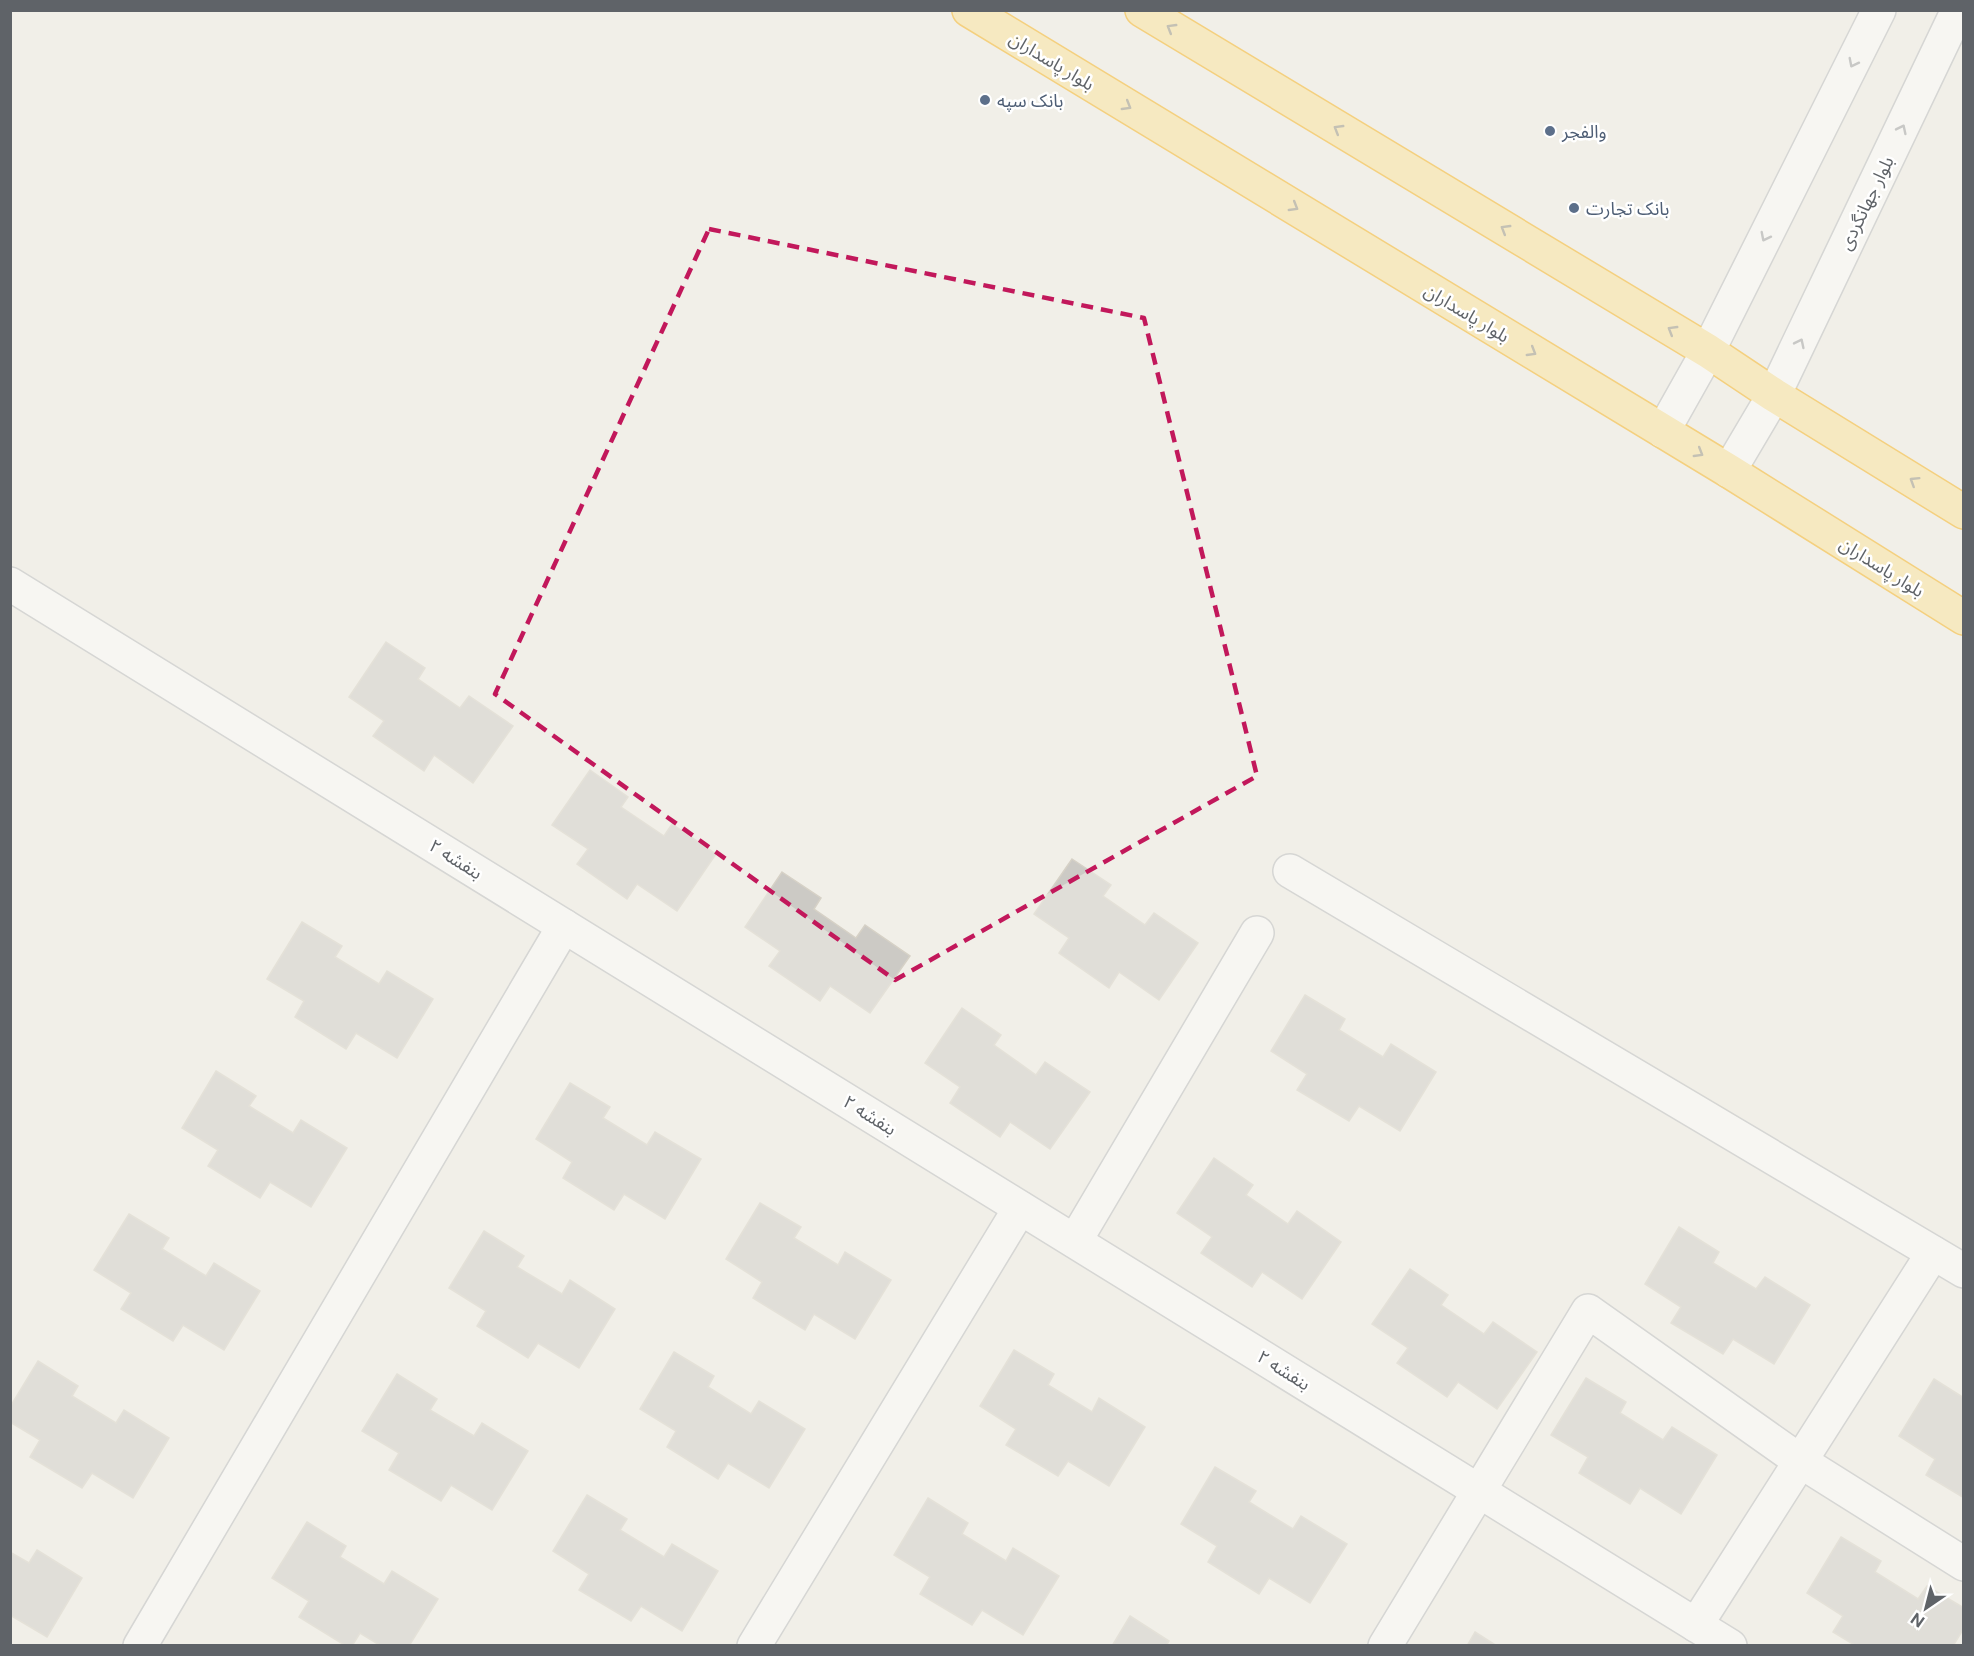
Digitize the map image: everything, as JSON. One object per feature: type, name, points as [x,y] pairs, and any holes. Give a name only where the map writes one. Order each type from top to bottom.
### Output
[{"type":"highway","name":"بلوار پاسداران","points":[[969,10],[1729,471],[1964,618]]},
{"type":"highway","points":[[1142,10],[1708,351],[1774,395],[1964,512]]},
{"type":"street","points":[[1663,431],[1708,351],[1879,10]]},
{"type":"street","name":"بلوار جهانگردی","points":[[1729,471],[1774,395],[1958,10]]},
{"type":"street","name":"بنفشه ۲","points":[[10,584],[1730,1646]]},
{"type":"street","points":[[1290,870],[1964,1271]]},
{"type":"street","points":[[140,1646],[564,926]]},
{"type":"street","points":[[1075,1241],[1257,933]]},
{"type":"street","points":[[754,1646],[1020,1208]]},
{"type":"street","points":[[1696,1625],[1933,1253]]},
{"type":"street","points":[[1385,1646],[1588,1311],[1800,1461],[1964,1564]]},
{"type":"highlighted area","points":[[709,229],[1144,318],[1257,776],[895,980],[495,694]]},
{"type":"building","points":[[386,642],[425,668],[418,679],[460,708],[469,696],[513,726],[473,783],[434,755],[424,771],[373,736],[384,721],[349,697]]},
{"type":"building","points":[[590,770],[628,797],[621,807],[664,836],[672,824],[716,854],[677,911],[637,884],[627,899],[577,864],[588,849],[552,825]]},
{"type":"building","points":[[1072,859],[1111,885],[1103,896],[1145,925],[1154,913],[1198,943],[1159,1000],[1119,972],[1109,988],[1059,953],[1069,938],[1034,914]]},
{"type":"building","points":[[782,872],[821,898],[814,909],[856,938],[865,925],[910,956],[870,1013],[830,986],[820,1001],[769,966],[780,951],[745,927]]},
{"type":"building","points":[[302,922],[342,946],[335,957],[379,984],[387,971],[433,999],[397,1058],[356,1033],[346,1049],[295,1017],[304,1001],[267,979]]},
{"type":"building","points":[[1305,995],[1345,1019],[1339,1030],[1383,1057],[1391,1044],[1436,1072],[1400,1131],[1359,1106],[1349,1121],[1297,1090],[1307,1074],[1271,1051]]},
{"type":"building","points":[[962,1008],[1001,1035],[994,1045],[1036,1075],[1045,1062],[1090,1092],[1050,1149],[1010,1122],[1000,1137],[950,1103],[960,1087],[925,1063]]},
{"type":"building","points":[[216,1071],[256,1096],[249,1106],[293,1133],[301,1120],[347,1148],[311,1207],[270,1182],[260,1198],[208,1166],[218,1150],[182,1128]]},
{"type":"building","points":[[570,1083],[610,1107],[603,1118],[647,1145],[655,1132],[701,1159],[665,1219],[624,1194],[614,1210],[563,1178],[572,1162],[536,1139]]},
{"type":"building","points":[[1214,1158],[1253,1185],[1246,1195],[1288,1224],[1297,1211],[1341,1242],[1302,1299],[1262,1272],[1252,1287],[1201,1253],[1212,1237],[1177,1213]]},
{"type":"building","points":[[760,1203],[801,1227],[794,1238],[838,1265],[845,1252],[891,1280],[855,1339],[814,1314],[805,1330],[753,1298],[762,1282],[726,1259]]},
{"type":"building","points":[[129,1214],[169,1238],[162,1249],[206,1276],[214,1263],[260,1291],[224,1350],[183,1325],[173,1341],[121,1309],[131,1293],[94,1270]]},
{"type":"building","points":[[1679,1227],[1719,1252],[1713,1263],[1756,1289],[1765,1277],[1810,1305],[1774,1364],[1733,1339],[1723,1354],[1671,1323],[1681,1307],[1645,1284]]},
{"type":"building","points":[[484,1231],[524,1256],[517,1267],[562,1294],[570,1280],[615,1309],[579,1368],[538,1343],[528,1358],[477,1326],[486,1311],[449,1288]]},
{"type":"building","points":[[1410,1269],[1448,1295],[1441,1305],[1484,1334],[1493,1322],[1537,1352],[1497,1409],[1458,1382],[1447,1397],[1397,1363],[1408,1348],[1372,1324]]},
{"type":"building","points":[[1014,1350],[1054,1374],[1048,1385],[1092,1412],[1099,1398],[1145,1427],[1109,1486],[1068,1461],[1058,1476],[1006,1445],[1016,1429],[980,1406]]},
{"type":"building","points":[[674,1352],[714,1376],[708,1387],[751,1414],[759,1401],[805,1429],[769,1488],[728,1463],[718,1479],[667,1447],[676,1431],[640,1409]]},
{"type":"building","points":[[38,1361],[78,1386],[72,1396],[116,1423],[124,1410],[169,1438],[133,1498],[92,1473],[82,1488],[30,1457],[40,1440],[10,1422],[10,1407]]},
{"type":"building","points":[[397,1374],[437,1399],[430,1410],[474,1436],[482,1423],[528,1451],[492,1510],[451,1485],[441,1501],[389,1470],[399,1453],[362,1431]]},
{"type":"building","points":[[1586,1378],[1626,1402],[1620,1413],[1663,1440],[1672,1427],[1717,1455],[1681,1514],[1640,1488],[1630,1504],[1579,1473],[1588,1457],[1551,1435]]},
{"type":"building","points":[[1934,1379],[1964,1398],[1964,1498],[1926,1475],[1935,1459],[1899,1436]]},
{"type":"building","points":[[1215,1467],[1256,1491],[1249,1502],[1293,1529],[1301,1516],[1347,1544],[1310,1603],[1269,1578],[1259,1594],[1208,1562],[1217,1546],[1181,1524]]},
{"type":"building","points":[[587,1495],[627,1519],[620,1530],[664,1557],[672,1544],[718,1571],[682,1631],[641,1606],[631,1621],[579,1590],[589,1574],[553,1551]]},
{"type":"building","points":[[928,1498],[968,1523],[962,1534],[1006,1561],[1013,1548],[1059,1576],[1023,1635],[982,1610],[972,1625],[920,1594],[930,1577],[894,1555]]},
{"type":"building","points":[[307,1522],[346,1546],[340,1557],[384,1584],[392,1571],[438,1599],[409,1646],[381,1646],[360,1633],[352,1646],[346,1646],[299,1617],[309,1601],[272,1578]]},
{"type":"building","points":[[1841,1537],[1881,1561],[1875,1572],[1918,1599],[1927,1586],[1964,1608],[1964,1628],[1953,1646],[1856,1646],[1833,1632],[1843,1616],[1807,1593]]},
{"type":"building","points":[[37,1550],[82,1578],[47,1637],[10,1615],[10,1552],[29,1563]]},
{"type":"building","points":[[1130,1616],[1169,1641],[1166,1646],[1112,1646]]},
{"type":"building","points":[[1475,1632],[1497,1646],[1467,1646]]},
{"type":"place","name":"بانک سپه","points":[[985,100]]},
{"type":"place","name":"والفجر","points":[[1550,131]]},
{"type":"place","name":"بانک تجارت","points":[[1574,208]]}]
